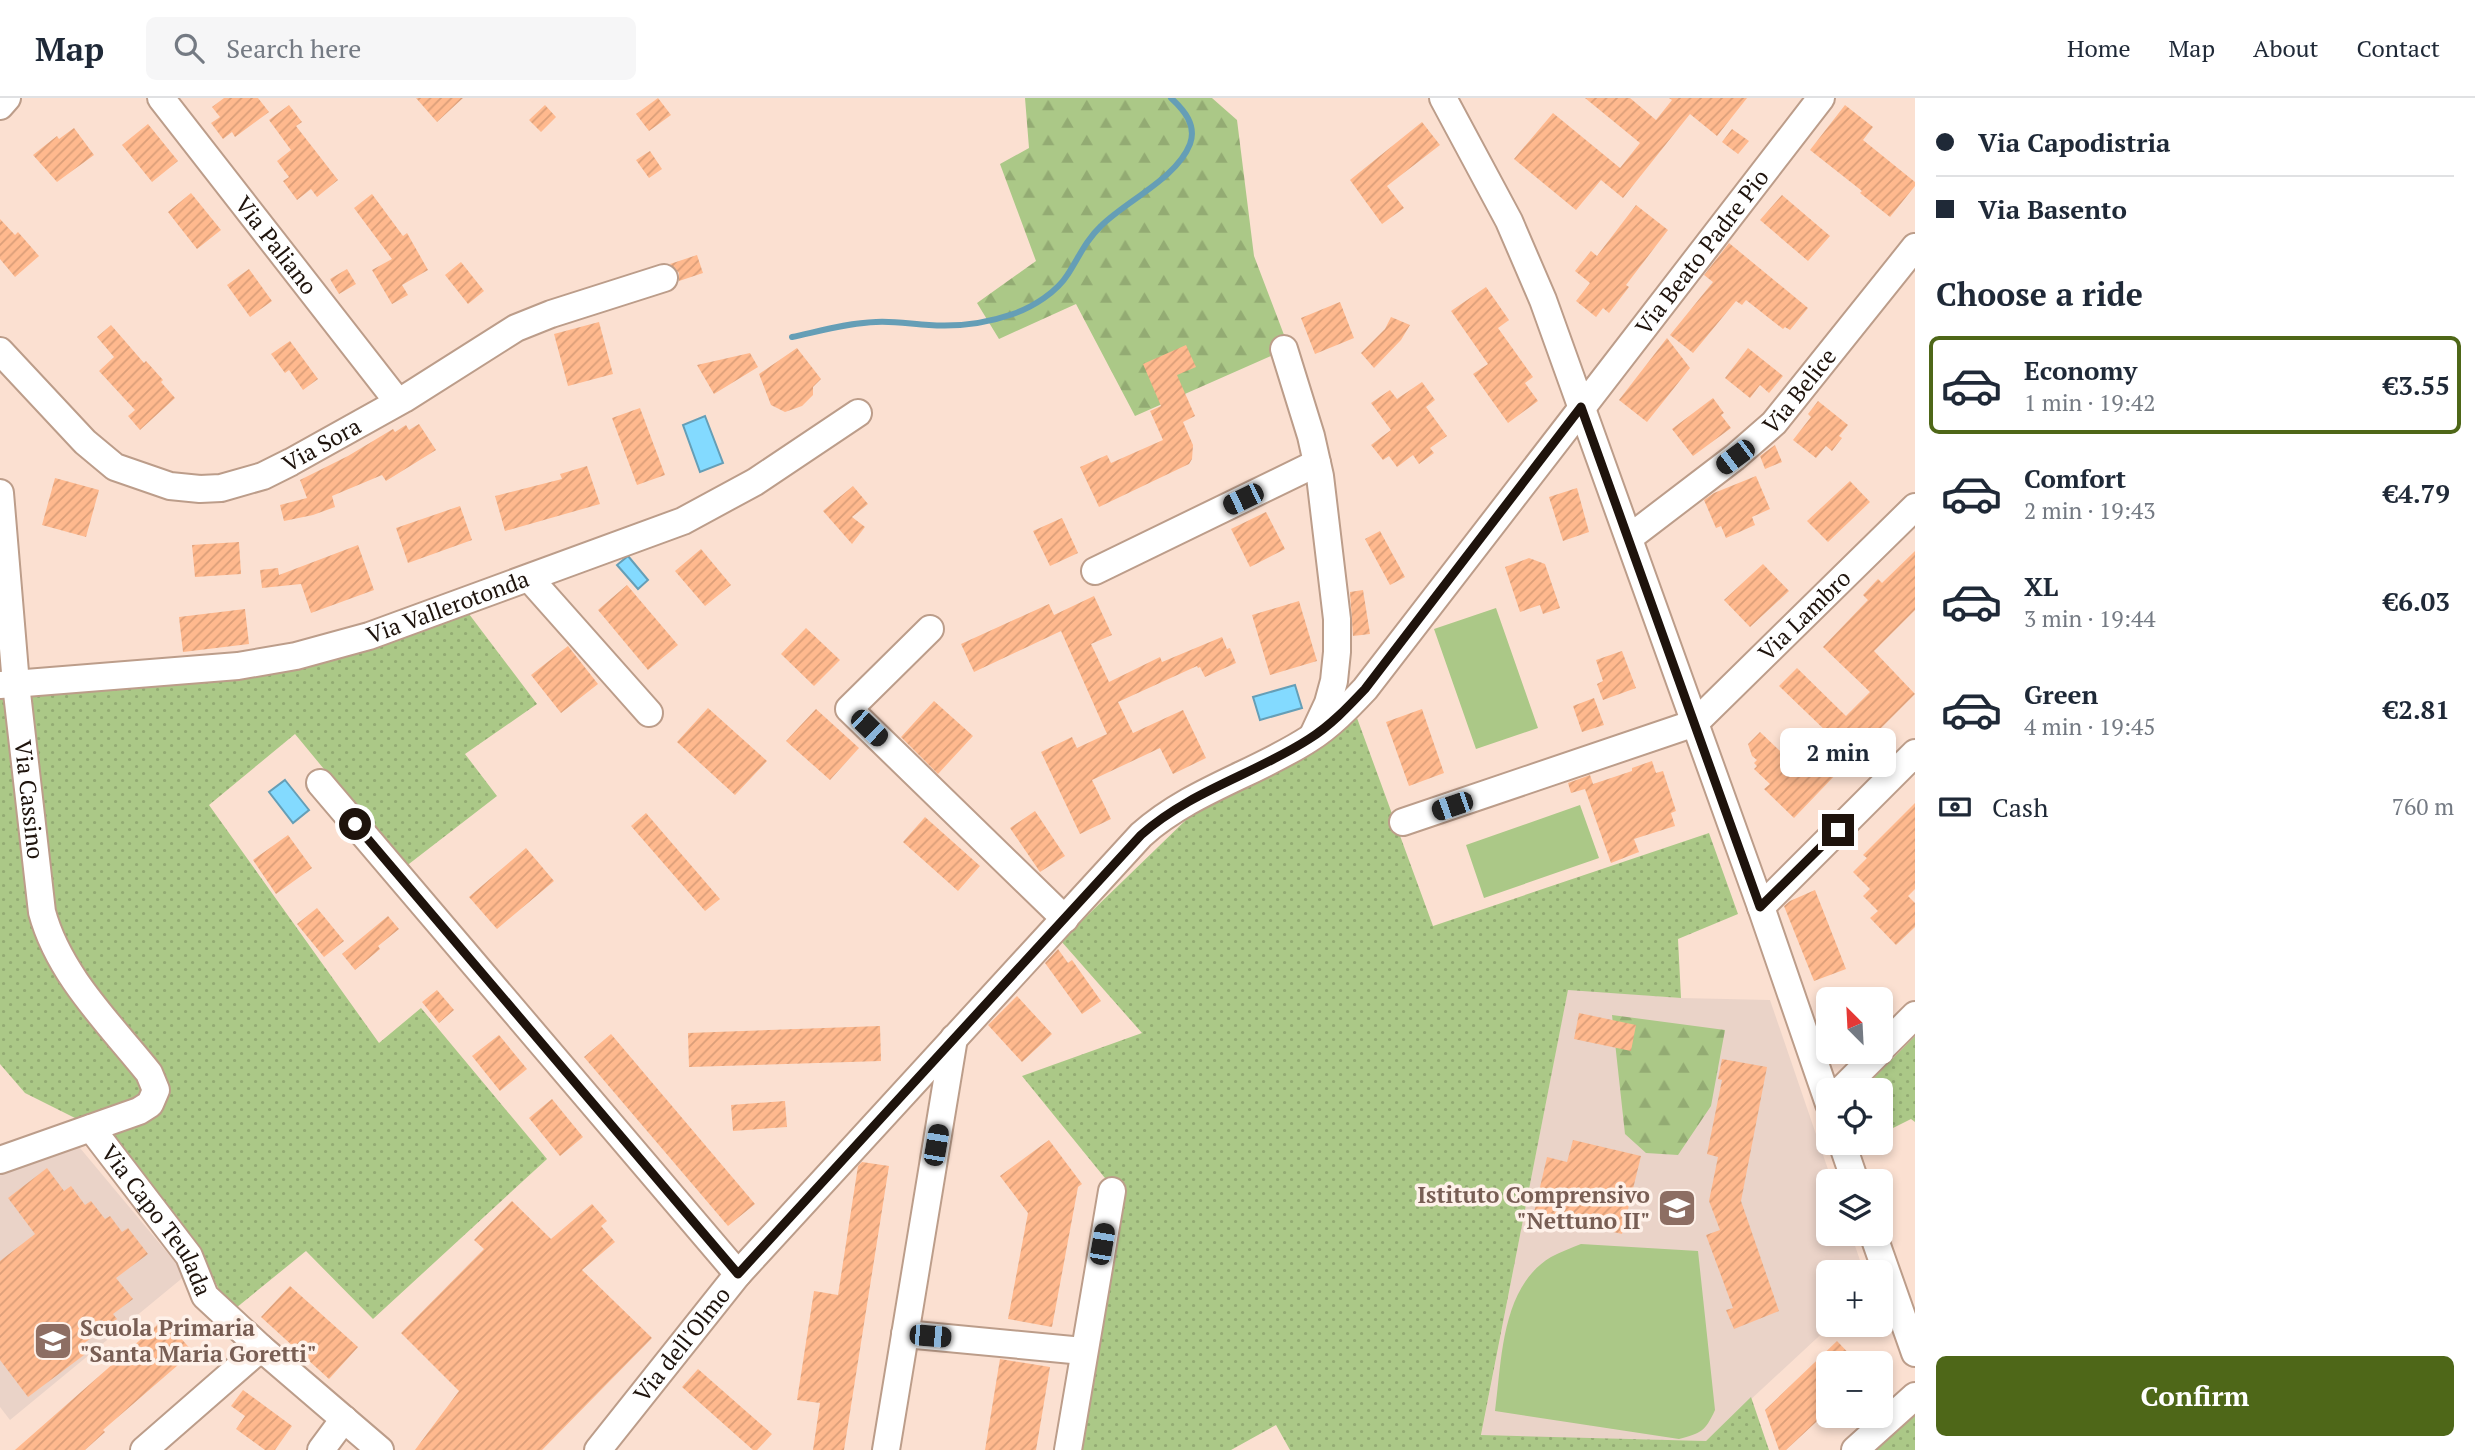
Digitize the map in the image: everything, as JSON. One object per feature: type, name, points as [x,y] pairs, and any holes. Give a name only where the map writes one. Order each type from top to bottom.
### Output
[{"type":"street","points":[[0,106],[8,98]]},
{"type":"street","name":"Via Paliano","points":[[160,98],[391,393]]},
{"type":"street","points":[[1443,98],[1498,199],[1551,320],[1820,1078]]},
{"type":"street","name":"Via Beato Padre Pio","points":[[1581,407],[1821,98]]},
{"type":"street","name":"Via Belice","points":[[1629,538],[1735,457],[1774,423],[1915,247]]},
{"type":"street","name":"Via Sora","points":[[0,351],[85,442],[116,467],[170,486],[221,488],[262,477],[292,462],[404,399],[516,328],[664,278]]},
{"type":"street","points":[[1284,349],[1317,463],[1338,635],[1332,693],[1312,738]]},
{"type":"street","name":"Via dell'Olmo","points":[[598,1450],[738,1274],[1141,835],[1193,799],[1312,738],[1346,709],[1383,668],[1581,407]]},
{"type":"street","name":"Via Vallerotonda","points":[[8,684],[195,671],[296,656],[381,632],[652,534],[712,508],[766,476],[858,413]]},
{"type":"street","points":[[1095,571],[1317,463]]},
{"type":"street","name":"Via Cassino","points":[[0,493],[8,684],[38,891],[49,935],[68,971],[149,1073],[156,1090],[150,1104],[139,1111],[91,1128]]},
{"type":"street","name":"Via Lambro","points":[[1695,723],[1915,507]]},
{"type":"street","points":[[530,579],[649,713]]},
{"type":"street","points":[[930,628],[849,709],[1065,919]]},
{"type":"street","points":[[1403,822],[1695,723]]},
{"type":"street","points":[[1760,907],[1915,753]]},
{"type":"street","points":[[320,783],[738,1274]]},
{"type":"street","points":[[1894,1037],[1915,1016]]},
{"type":"street","points":[[886,1450],[954,1038]]},
{"type":"street","points":[[1853,1078],[1867,1064]]},
{"type":"street","points":[[0,1160],[91,1128]]},
{"type":"street","name":"Via Capo Teulada","points":[[91,1128],[189,1256],[205,1296],[380,1450]]},
{"type":"street","points":[[1068,1450],[1112,1191]]},
{"type":"street","points":[[1877,1246],[1913,1341]]},
{"type":"street","points":[[905,1334],[1083,1351]]},
{"type":"street","points":[[144,1450],[261,1348]]},
{"type":"street","points":[[1855,1450],[1915,1396]]},
{"type":"street","points":[[321,1450],[344,1419]]},
{"type":"shaded area","name":"Istituto Comprensivo \"Nettuno II\"","points":[[1568,989],[1681,998],[1770,1000],[1816,1134],[1816,1155],[1823,1155],[1828,1169],[1816,1169],[1816,1246],[1855,1246],[1860,1260],[1816,1260],[1818,1337],[1706,1441],[1481,1436]]},
{"type":"shaded area","name":"Scuola Primaria \"Santa Maria Goretti\"","points":[[75,1142],[186,1275],[10,1420],[0,1407],[0,1166]]},
{"type":"green space","points":[[1025,98],[1212,98],[1237,120],[1254,256],[1289,348],[1135,416],[1076,304],[999,339],[977,303],[1036,261],[1000,164],[1029,148]]},
{"type":"green space","points":[[1496,608],[1538,728],[1476,749],[1434,629]]},
{"type":"green space","points":[[469,614],[537,704],[465,754],[497,796],[405,867],[295,734],[209,805],[379,1043],[421,1008],[547,1159],[373,1319],[306,1251],[231,1312],[197,1248],[111,1136],[25,1093],[0,1064],[0,695],[253,677],[368,650]]},
{"type":"green space","points":[[1357,718],[1433,926],[1709,833],[1738,914],[1678,939],[1681,998],[1568,990],[1481,1435],[1706,1441],[1751,1397],[1769,1450],[1290,1450],[1276,1425],[1231,1450],[1078,1450],[1122,1199],[1022,1076],[1142,1033],[1061,941],[1190,816],[1321,748]]},
{"type":"green space","points":[[1580,805],[1599,858],[1484,898],[1466,845]]},
{"type":"green space","points":[[1612,1015],[1725,1030],[1711,1106],[1678,1155],[1646,1153],[1625,1134]]},
{"type":"green space","points":[[1915,1036],[1915,1122],[1911,1119],[1893,1128],[1893,1078],[1874,1078],[1888,1064],[1894,1064],[1894,1057]]},
{"type":"green space","points":[[1581,1244],[1698,1251],[1715,1410],[1702,1430],[1679,1439],[1495,1411],[1507,1326],[1522,1287],[1535,1270],[1551,1257]]},
{"type":"green space","points":[[1915,1413],[1915,1450],[1876,1450]]},
{"type":"water","points":[[705,416],[723,463],[700,472],[683,425]]},
{"type":"water","points":[[628,556],[648,580],[638,589],[617,565]]},
{"type":"water","points":[[1295,685],[1302,708],[1260,720],[1253,697]]},
{"type":"water","points":[[285,780],[309,810],[293,823],[269,792]]},
{"type":"building","points":[[224,98],[258,98],[269,112],[235,137],[232,132],[223,139],[211,123],[220,117],[212,107]]},
{"type":"building","points":[[416,98],[463,98],[437,122]]},
{"type":"building","points":[[658,98],[671,115],[649,131],[636,114]]},
{"type":"building","points":[[1585,98],[1630,98],[1656,120],[1672,100],[1669,98],[1747,98],[1717,136],[1690,114],[1623,198],[1601,180],[1576,210],[1514,159],[1553,113],[1620,168],[1640,143]]},
{"type":"building","points":[[289,105],[302,122],[296,126],[338,180],[317,197],[311,189],[297,200],[283,181],[289,177],[277,161],[291,150],[269,120]]},
{"type":"building","points":[[545,105],[556,117],[541,132],[529,120]]},
{"type":"building","points":[[1845,105],[1873,127],[1863,140],[1915,182],[1915,186],[1890,217],[1810,150]]},
{"type":"building","points":[[1422,122],[1440,145],[1387,186],[1404,208],[1382,224],[1350,180]]},
{"type":"building","points":[[148,124],[178,161],[152,182],[122,145]]},
{"type":"building","points":[[74,128],[94,155],[57,182],[33,155],[57,136],[59,139]]},
{"type":"building","points":[[1732,129],[1749,141],[1738,154],[1722,142]]},
{"type":"building","points":[[650,151],[662,169],[649,178],[636,160]]},
{"type":"building","points":[[191,193],[221,230],[197,249],[168,212]]},
{"type":"building","points":[[372,194],[403,236],[407,233],[428,270],[402,285],[408,295],[392,304],[372,270],[392,259],[354,208]]},
{"type":"building","points":[[1782,195],[1830,236],[1808,261],[1760,220]]},
{"type":"building","points":[[1636,205],[1668,230],[1626,285],[1629,287],[1609,313],[1603,308],[1596,317],[1576,301],[1590,283],[1575,271],[1591,251],[1597,256]]},
{"type":"building","points":[[0,219],[15,235],[18,232],[39,256],[15,277],[0,259]]},
{"type":"building","points":[[1729,243],[1808,308],[1790,330],[1785,327],[1783,329],[1746,300],[1742,305],[1736,301],[1693,353],[1670,335],[1713,282],[1704,275]]},
{"type":"building","points":[[697,255],[703,273],[679,281],[679,273],[670,264]]},
{"type":"building","points":[[461,262],[484,291],[468,304],[445,275]]},
{"type":"building","points":[[249,269],[272,301],[250,317],[227,285]]},
{"type":"building","points":[[347,269],[356,284],[339,294],[330,279]]},
{"type":"building","points":[[1486,287],[1509,320],[1498,328],[1533,377],[1525,383],[1538,401],[1508,423],[1473,374],[1488,364],[1451,311]]},
{"type":"building","points":[[1340,302],[1354,338],[1315,354],[1301,318]]},
{"type":"building","points":[[1391,317],[1410,325],[1401,340],[1374,368],[1361,353],[1385,329]]},
{"type":"building","points":[[599,322],[613,374],[568,386],[554,334]]},
{"type":"building","points":[[111,325],[144,363],[146,361],[163,380],[161,382],[175,398],[140,430],[128,416],[135,410],[99,371],[114,357],[97,337]]},
{"type":"building","points":[[1667,338],[1690,368],[1647,422],[1619,400]]},
{"type":"building","points":[[290,341],[318,379],[303,390],[289,370],[285,373],[271,354]]},
{"type":"building","points":[[1186,345],[1196,367],[1177,375],[1195,416],[1183,422],[1193,445],[1192,459],[1189,464],[1099,507],[1080,467],[1107,455],[1111,463],[1163,440],[1150,411],[1161,406],[1143,364]]},
{"type":"building","points":[[797,348],[821,379],[813,387],[813,395],[802,406],[785,412],[771,405],[759,374]]},
{"type":"building","points":[[1748,348],[1783,376],[1769,393],[1760,385],[1750,398],[1725,378]]},
{"type":"building","points":[[750,353],[758,367],[714,394],[697,365]]},
{"type":"building","points":[[1422,382],[1435,400],[1426,407],[1447,436],[1430,448],[1434,453],[1419,464],[1413,455],[1397,467],[1389,456],[1383,460],[1371,445],[1391,430],[1371,403],[1390,390],[1397,399]]},
{"type":"building","points":[[1713,398],[1731,428],[1693,456],[1672,429]]},
{"type":"building","points":[[1818,401],[1848,425],[1832,451],[1826,446],[1816,458],[1793,440],[1811,417],[1808,414]]},
{"type":"building","points":[[640,408],[665,475],[637,485],[612,418]]},
{"type":"building","points":[[419,424],[436,450],[386,481],[382,475],[332,496],[335,507],[284,521],[280,505],[307,498],[300,480],[393,429],[395,432],[406,425],[409,430]]},
{"type":"building","points":[[1775,445],[1782,462],[1765,469],[1760,456]]},
{"type":"building","points":[[587,466],[600,504],[505,531],[495,496],[562,479],[560,474]]},
{"type":"building","points":[[1756,476],[1770,509],[1752,517],[1755,525],[1726,538],[1721,526],[1716,528],[1704,500],[1714,493]]},
{"type":"building","points":[[55,478],[99,490],[86,537],[42,525]]},
{"type":"building","points":[[1850,481],[1870,502],[1828,542],[1807,521]]},
{"type":"building","points":[[853,486],[868,504],[852,517],[865,527],[852,544],[823,511]]},
{"type":"building","points":[[1577,488],[1589,532],[1563,541],[1549,497]]},
{"type":"building","points":[[460,506],[472,540],[408,563],[396,528]]},
{"type":"building","points":[[1266,512],[1285,549],[1250,567],[1231,529]]},
{"type":"building","points":[[1062,518],[1078,553],[1050,566],[1033,531]]},
{"type":"building","points":[[1380,531],[1405,577],[1390,585],[1365,539]]},
{"type":"building","points":[[239,542],[241,574],[195,577],[192,545]]},
{"type":"building","points":[[358,545],[374,590],[311,613],[301,584],[262,588],[260,570],[278,568],[279,575]]},
{"type":"building","points":[[701,549],[731,585],[705,606],[675,571]]},
{"type":"building","points":[[1915,551],[1915,610],[1874,651],[1915,694],[1870,739],[1874,743],[1848,773],[1842,768],[1794,818],[1764,789],[1770,784],[1754,769],[1757,760],[1752,756],[1748,744],[1760,732],[1797,767],[1829,734],[1779,686],[1797,668],[1846,716],[1870,692],[1823,647],[1868,600],[1863,595],[1878,579],[1882,583]]},
{"type":"building","points":[[1529,558],[1545,564],[1560,608],[1543,614],[1540,605],[1520,612],[1505,567]]},
{"type":"building","points":[[1763,564],[1789,591],[1750,627],[1724,600]]},
{"type":"building","points":[[627,585],[678,645],[648,670],[598,610]]},
{"type":"building","points":[[1363,590],[1370,634],[1353,636],[1350,592]]},
{"type":"building","points":[[1094,596],[1112,635],[1091,644],[1109,682],[1160,657],[1162,662],[1222,637],[1236,663],[1205,677],[1197,666],[1118,702],[1133,733],[1183,710],[1206,758],[1173,774],[1160,748],[1092,780],[1111,819],[1080,834],[1041,752],[1072,737],[1077,748],[1107,734],[1061,631],[974,672],[961,644],[1049,604],[1054,615]]},
{"type":"building","points":[[1299,601],[1317,661],[1270,675],[1252,615]]},
{"type":"building","points":[[245,609],[249,644],[183,652],[179,617]]},
{"type":"building","points":[[806,628],[840,660],[814,686],[781,654]]},
{"type":"building","points":[[568,646],[598,684],[561,713],[531,675]]},
{"type":"building","points":[[1622,651],[1636,688],[1603,700],[1597,684],[1603,681],[1596,660]]},
{"type":"building","points":[[1594,698],[1604,725],[1582,732],[1573,706]]},
{"type":"building","points":[[934,701],[973,736],[938,774],[901,737]]},
{"type":"building","points":[[708,708],[767,761],[735,795],[677,742]]},
{"type":"building","points":[[816,709],[859,748],[830,780],[786,741]]},
{"type":"building","points":[[1422,709],[1444,773],[1409,786],[1386,722]]},
{"type":"building","points":[[1652,761],[1656,773],[1663,771],[1676,811],[1671,813],[1675,826],[1634,839],[1639,852],[1611,863],[1585,789],[1571,793],[1568,783],[1590,775],[1593,784]]},
{"type":"building","points":[[1915,803],[1915,889],[1908,896],[1915,903],[1915,927],[1896,945],[1870,918],[1878,911],[1863,896],[1870,889],[1853,872],[1867,858],[1863,855]]},
{"type":"building","points":[[1035,811],[1065,856],[1040,872],[1010,828]]},
{"type":"building","points":[[646,813],[720,899],[705,911],[631,826]]},
{"type":"building","points":[[925,817],[980,866],[958,891],[903,842]]},
{"type":"building","points":[[288,835],[312,868],[276,894],[253,860]]},
{"type":"building","points":[[526,848],[554,881],[497,929],[469,897]]},
{"type":"building","points":[[1815,890],[1846,969],[1814,981],[1784,906]]},
{"type":"building","points":[[317,908],[344,941],[324,957],[297,924]]},
{"type":"building","points":[[388,916],[399,929],[355,970],[342,954]]},
{"type":"building","points":[[1058,949],[1068,963],[1072,960],[1101,1001],[1082,1014],[1045,963]]},
{"type":"building","points":[[437,990],[454,1010],[439,1023],[422,1002]]},
{"type":"building","points":[[1017,996],[1052,1034],[1022,1062],[988,1025]]},
{"type":"building","points":[[1579,1013],[1636,1025],[1631,1051],[1574,1039]]},
{"type":"building","points":[[880,1026],[881,1061],[689,1067],[688,1033]]},
{"type":"building","points":[[611,1034],[755,1204],[728,1226],[584,1057]]},
{"type":"building","points":[[499,1035],[527,1069],[500,1091],[472,1056]]},
{"type":"building","points":[[1722,1059],[1767,1067],[1741,1201],[1779,1311],[1734,1329],[1726,1310],[1733,1308],[1706,1235],[1720,1230],[1709,1201],[1718,1157],[1707,1154],[1722,1080],[1718,1079]]},
{"type":"building","points":[[552,1099],[583,1137],[560,1156],[529,1118]]},
{"type":"building","points":[[785,1101],[787,1127],[733,1131],[731,1105]]},
{"type":"building","points":[[1049,1140],[1082,1184],[1078,1187],[1052,1327],[1008,1319],[1028,1213],[1000,1176]]},
{"type":"building","points":[[1573,1140],[1641,1156],[1622,1234],[1534,1213],[1547,1157],[1567,1162]]},
{"type":"building","points":[[862,1162],[889,1166],[844,1450],[813,1450],[820,1403],[797,1400],[814,1291],[838,1295],[858,1166]]},
{"type":"building","name":"Scuola Primaria \"Santa Maria Goretti\"","points":[[47,1168],[64,1191],[71,1186],[85,1205],[91,1201],[105,1219],[110,1216],[122,1232],[128,1228],[148,1254],[116,1278],[133,1299],[113,1314],[117,1319],[83,1344],[88,1352],[28,1397],[0,1360],[0,1261],[35,1234],[8,1198]]},
{"type":"building","points":[[512,1201],[551,1239],[592,1204],[607,1221],[601,1226],[615,1242],[582,1270],[652,1338],[542,1450],[415,1450],[459,1391],[401,1333],[484,1249],[474,1240]]},
{"type":"building","points":[[290,1286],[358,1347],[329,1379],[261,1317]]},
{"type":"building","points":[[164,1319],[193,1352],[103,1430],[105,1432],[85,1450],[15,1450]]},
{"type":"building","points":[[1837,1341],[1847,1351],[1827,1351]]},
{"type":"building","points":[[1000,1359],[1050,1367],[1036,1450],[985,1450]]},
{"type":"building","points":[[1816,1361],[1816,1422],[1786,1450],[1779,1450],[1765,1410]]},
{"type":"building","points":[[698,1369],[772,1434],[757,1450],[753,1450],[682,1387]]},
{"type":"building","points":[[243,1390],[292,1426],[275,1450],[265,1450],[236,1429],[245,1416],[231,1406]]},
{"type":"waterway","points":[[792,337],[866,323],[971,324],[1013,314],[1036,303],[1063,281],[1096,231],[1163,178],[1183,156],[1190,144],[1192,130],[1185,113],[1171,98]]},
{"type":"place","name":"Istituto Comprensivo \"Nettuno II\"","points":[[1677,1208]]},
{"type":"place","name":"Scuola Primaria \"Santa Maria Goretti\"","points":[[53,1341]]},
{"type":"route","points":[[355,824],[738,1274],[1141,835],[1184,804],[1312,738],[1365,689],[1581,407],[1760,907],[1838,830]]}]
